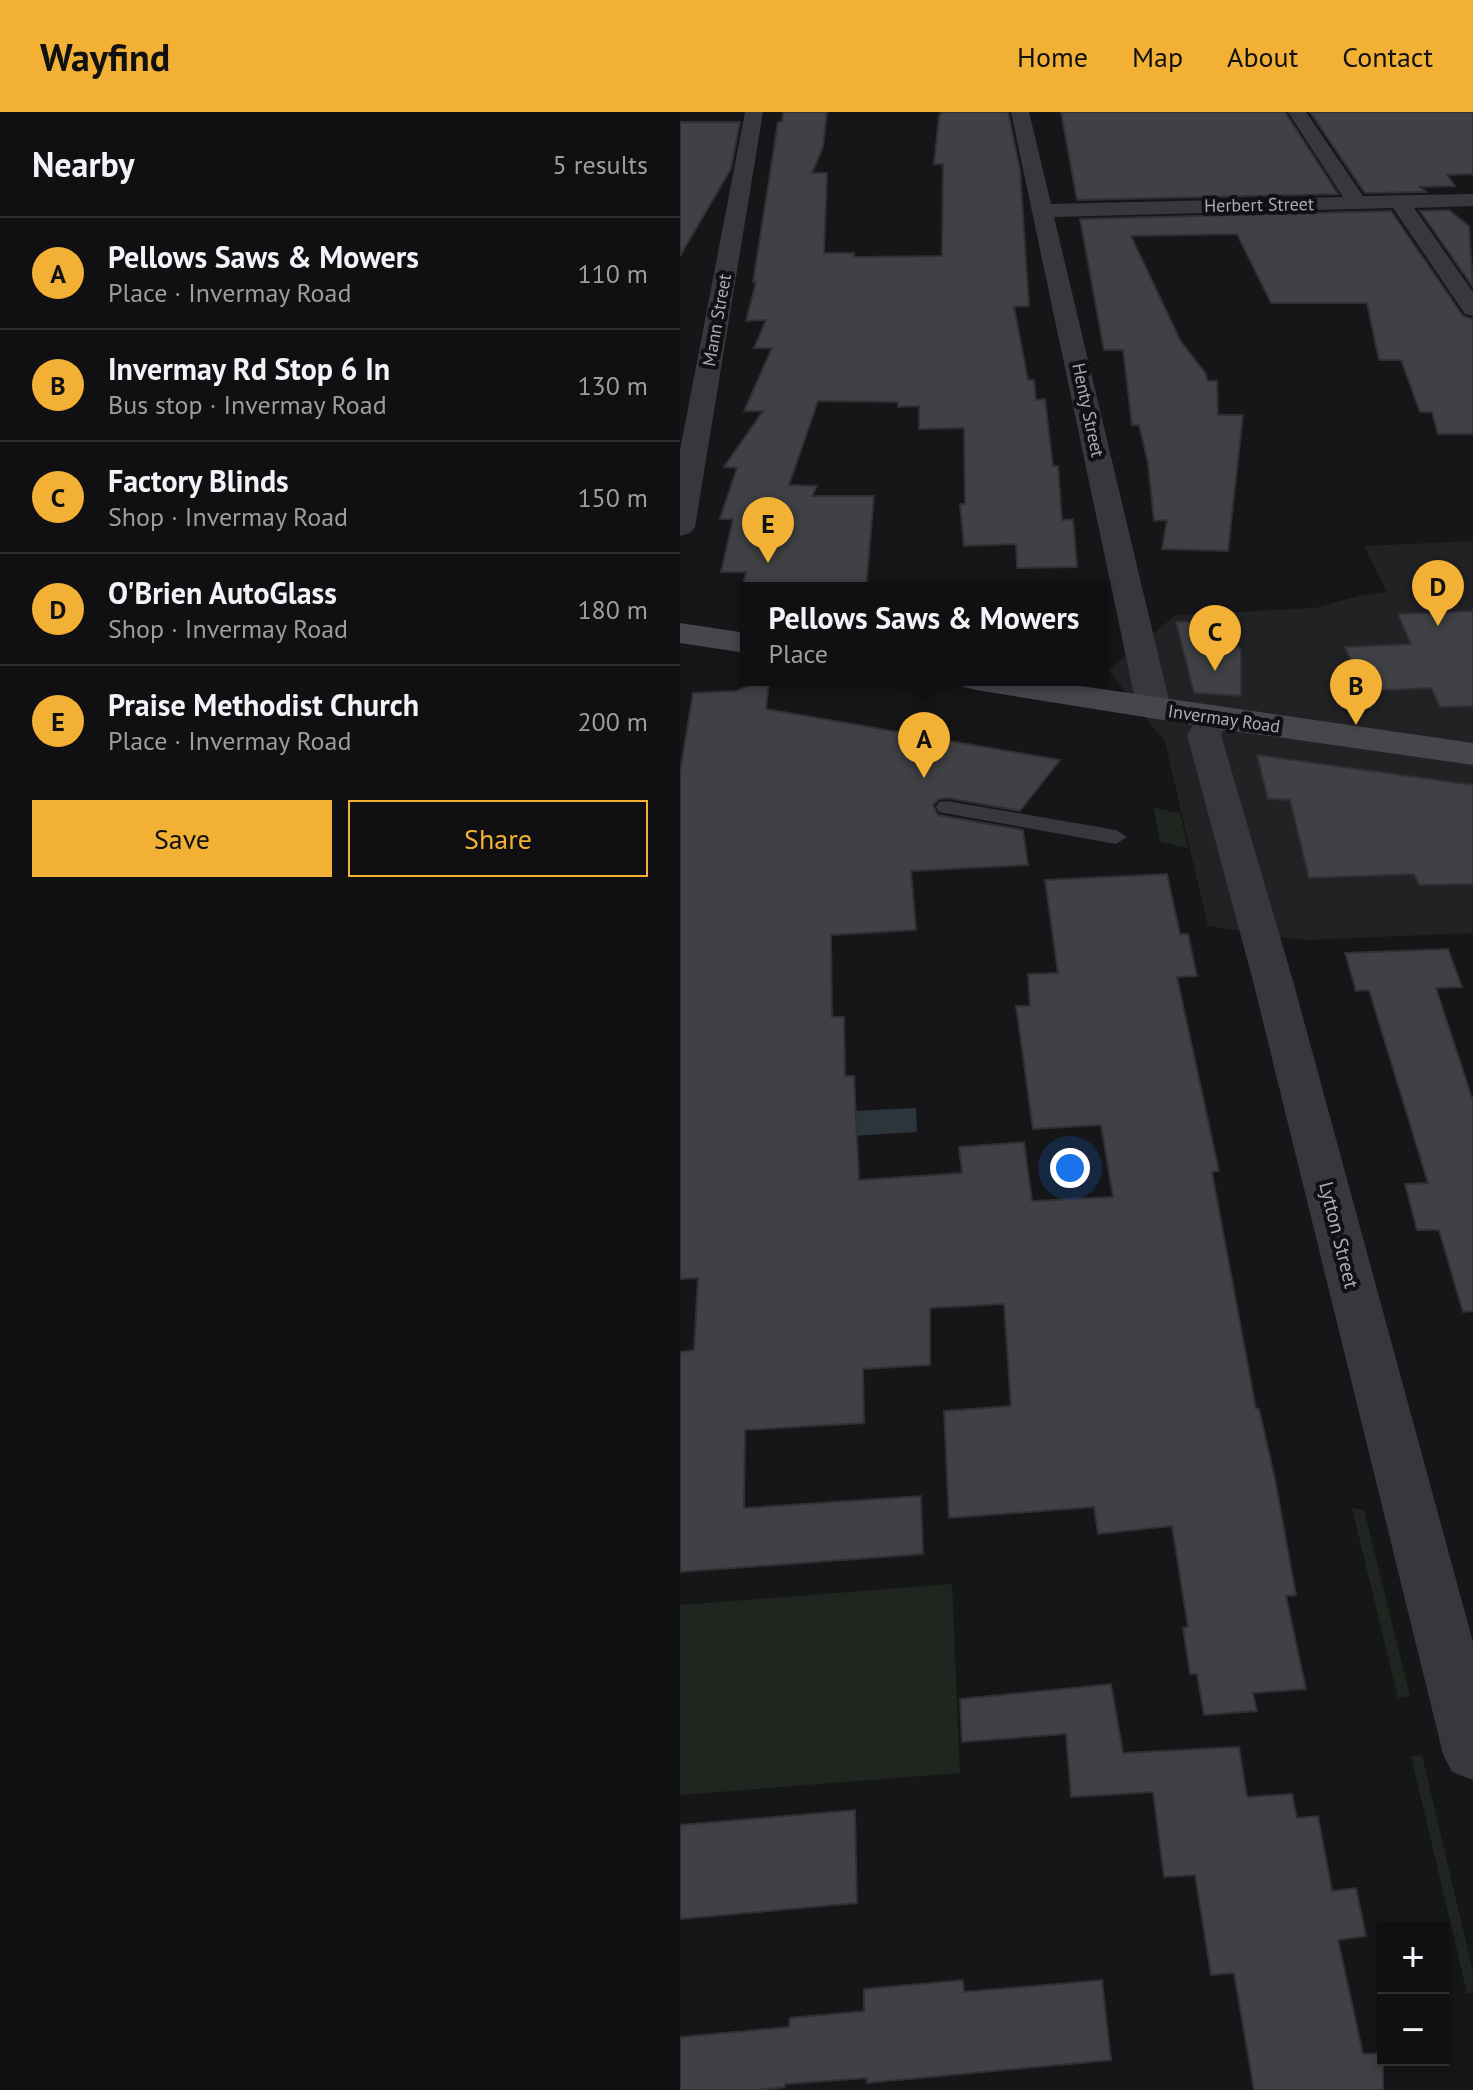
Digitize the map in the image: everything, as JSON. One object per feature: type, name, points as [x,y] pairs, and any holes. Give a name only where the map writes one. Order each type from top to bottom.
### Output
[{"type":"main road","points":[[680,633],[740,642]]},
{"type":"main road","name":"Invermay Road","points":[[1013,686],[1473,754]]},
{"type":"street","name":"Mann Street","points":[[680,527],[754,112]]},
{"type":"street","name":"Henty Street","points":[[1020,112],[1154,709]]},
{"type":"street","points":[[1297,112],[1357,203]]},
{"type":"street","name":"Herbert Street","points":[[1044,211],[1473,200]]},
{"type":"street","points":[[1399,202],[1473,309]]},
{"type":"street","name":"Lytton Street","points":[[1213,718],[1204,735],[1267,957],[1473,1754]]},
{"type":"lane","points":[[947,807],[1116,837]]},
{"type":"shaded area","points":[[1473,541],[1473,933],[1305,940],[1208,926],[1165,742],[1108,670],[1176,615],[1315,608],[1387,592],[1364,546]]},
{"type":"shaded area","points":[[1154,808],[1180,813],[1188,848],[1160,842]]},
{"type":"shaded area","points":[[916,1108],[917,1132],[852,1136],[852,1111]]},
{"type":"shaded area","points":[[1352,1508],[1364,1510],[1410,1696],[1398,1698]]},
{"type":"shaded area","points":[[952,1584],[960,1773],[680,1795],[680,1605]]},
{"type":"shaded area","points":[[1422,1755],[1473,1972],[1473,1993],[1467,1993],[1411,1756]]},
{"type":"building","points":[[783,112],[827,112],[823,147],[812,173],[827,173],[824,253],[854,253],[854,257],[942,256],[943,164],[934,164],[939,116],[942,112],[1008,112],[1020,170],[1029,306],[1014,307],[1028,380],[1034,380],[1036,400],[1045,399],[1053,466],[1058,466],[1062,520],[1073,519],[1077,567],[1017,568],[1016,544],[964,546],[960,504],[965,504],[964,428],[919,429],[919,406],[898,407],[898,402],[818,401],[789,485],[817,486],[812,496],[874,496],[867,582],[744,582],[746,572],[721,572],[733,519],[720,519],[737,468],[724,467],[763,411],[744,411],[772,348],[754,348],[766,320],[746,321],[756,282],[753,282],[778,122],[782,122]]},
{"type":"building","points":[[1061,112],[1285,112],[1338,194],[1077,200]]},
{"type":"building","points":[[1310,112],[1473,112],[1473,174],[1447,175],[1455,186],[1420,187],[1426,192],[1365,193]]},
{"type":"building","points":[[680,122],[740,122],[731,169],[680,256]]},
{"type":"building","points":[[1449,210],[1469,226],[1473,287],[1420,211]]},
{"type":"building","points":[[1391,211],[1463,316],[1473,319],[1473,434],[1438,434],[1432,412],[1420,412],[1401,360],[1379,360],[1367,303],[1271,303],[1237,234],[1131,236],[1180,340],[1206,374],[1207,381],[1217,381],[1218,415],[1243,415],[1228,551],[1162,549],[1167,520],[1154,521],[1148,463],[1139,425],[1132,425],[1123,350],[1104,350],[1080,219]]},
{"type":"building","points":[[1473,611],[1473,706],[1440,707],[1431,688],[1364,691],[1345,647],[1411,644],[1398,614]]},
{"type":"building","points":[[1223,620],[1225,636],[1241,649],[1241,696],[1194,693],[1176,622]]},
{"type":"building","points":[[747,686],[768,686],[766,709],[1060,760],[1020,811],[948,798],[939,799],[933,805],[938,815],[1023,830],[1028,865],[911,871],[916,930],[831,935],[832,1017],[844,1017],[845,1076],[854,1076],[859,1180],[962,1173],[959,1147],[1024,1142],[1032,1201],[1113,1197],[1101,1125],[1033,1129],[1016,1006],[1030,1006],[1028,974],[1058,973],[1045,880],[1167,874],[1180,934],[1188,934],[1197,976],[1177,977],[1219,1171],[1212,1172],[1256,1409],[1259,1409],[1275,1479],[1296,1595],[1286,1596],[1306,1689],[1253,1693],[1257,1711],[1204,1715],[1197,1674],[1190,1674],[1183,1628],[1188,1627],[1172,1526],[1098,1534],[1094,1507],[949,1518],[944,1411],[1011,1406],[1004,1304],[930,1308],[930,1365],[863,1369],[864,1423],[745,1430],[744,1508],[921,1496],[923,1554],[680,1572],[680,1352],[694,1350],[698,1278],[680,1279],[680,772],[693,693],[737,691]]},
{"type":"building","points":[[1257,755],[1473,785],[1473,884],[1419,885],[1414,874],[1309,878],[1290,800],[1268,799]]},
{"type":"building","points":[[1448,949],[1462,987],[1436,988],[1473,1101],[1473,1311],[1463,1312],[1439,1230],[1417,1230],[1405,1184],[1428,1183],[1369,990],[1356,991],[1345,953]]},
{"type":"building","points":[[1111,1684],[1123,1753],[1239,1747],[1247,1797],[1292,1794],[1297,1818],[1318,1816],[1332,1891],[1356,1888],[1366,1936],[1338,1940],[1363,2054],[1377,2053],[1377,2066],[1383,2066],[1383,2090],[1254,2090],[1234,1973],[1211,1975],[1195,1875],[1164,1877],[1153,1792],[1071,1797],[1066,1734],[962,1742],[960,1699]]},
{"type":"building","points":[[855,1810],[857,1903],[680,1919],[680,1825]]},
{"type":"building","points":[[963,1980],[964,1992],[1102,1980],[1111,2060],[867,2083],[867,2078],[785,2084],[785,2087],[758,2090],[680,2090],[680,2037],[789,2027],[790,2018],[864,2011],[864,1989]]},
{"type":"place","name":"Praise Methodist Church","points":[[768,563]]},
{"type":"place","name":"O'Brien AutoGlass","points":[[1438,626]]},
{"type":"place","name":"Factory Blinds","points":[[1215,671]]},
{"type":"place","name":"Invermay Rd Stop 6 In","points":[[1356,725]]},
{"type":"place","name":"Pellows Saws & Mowers","points":[[924,778]]}]
